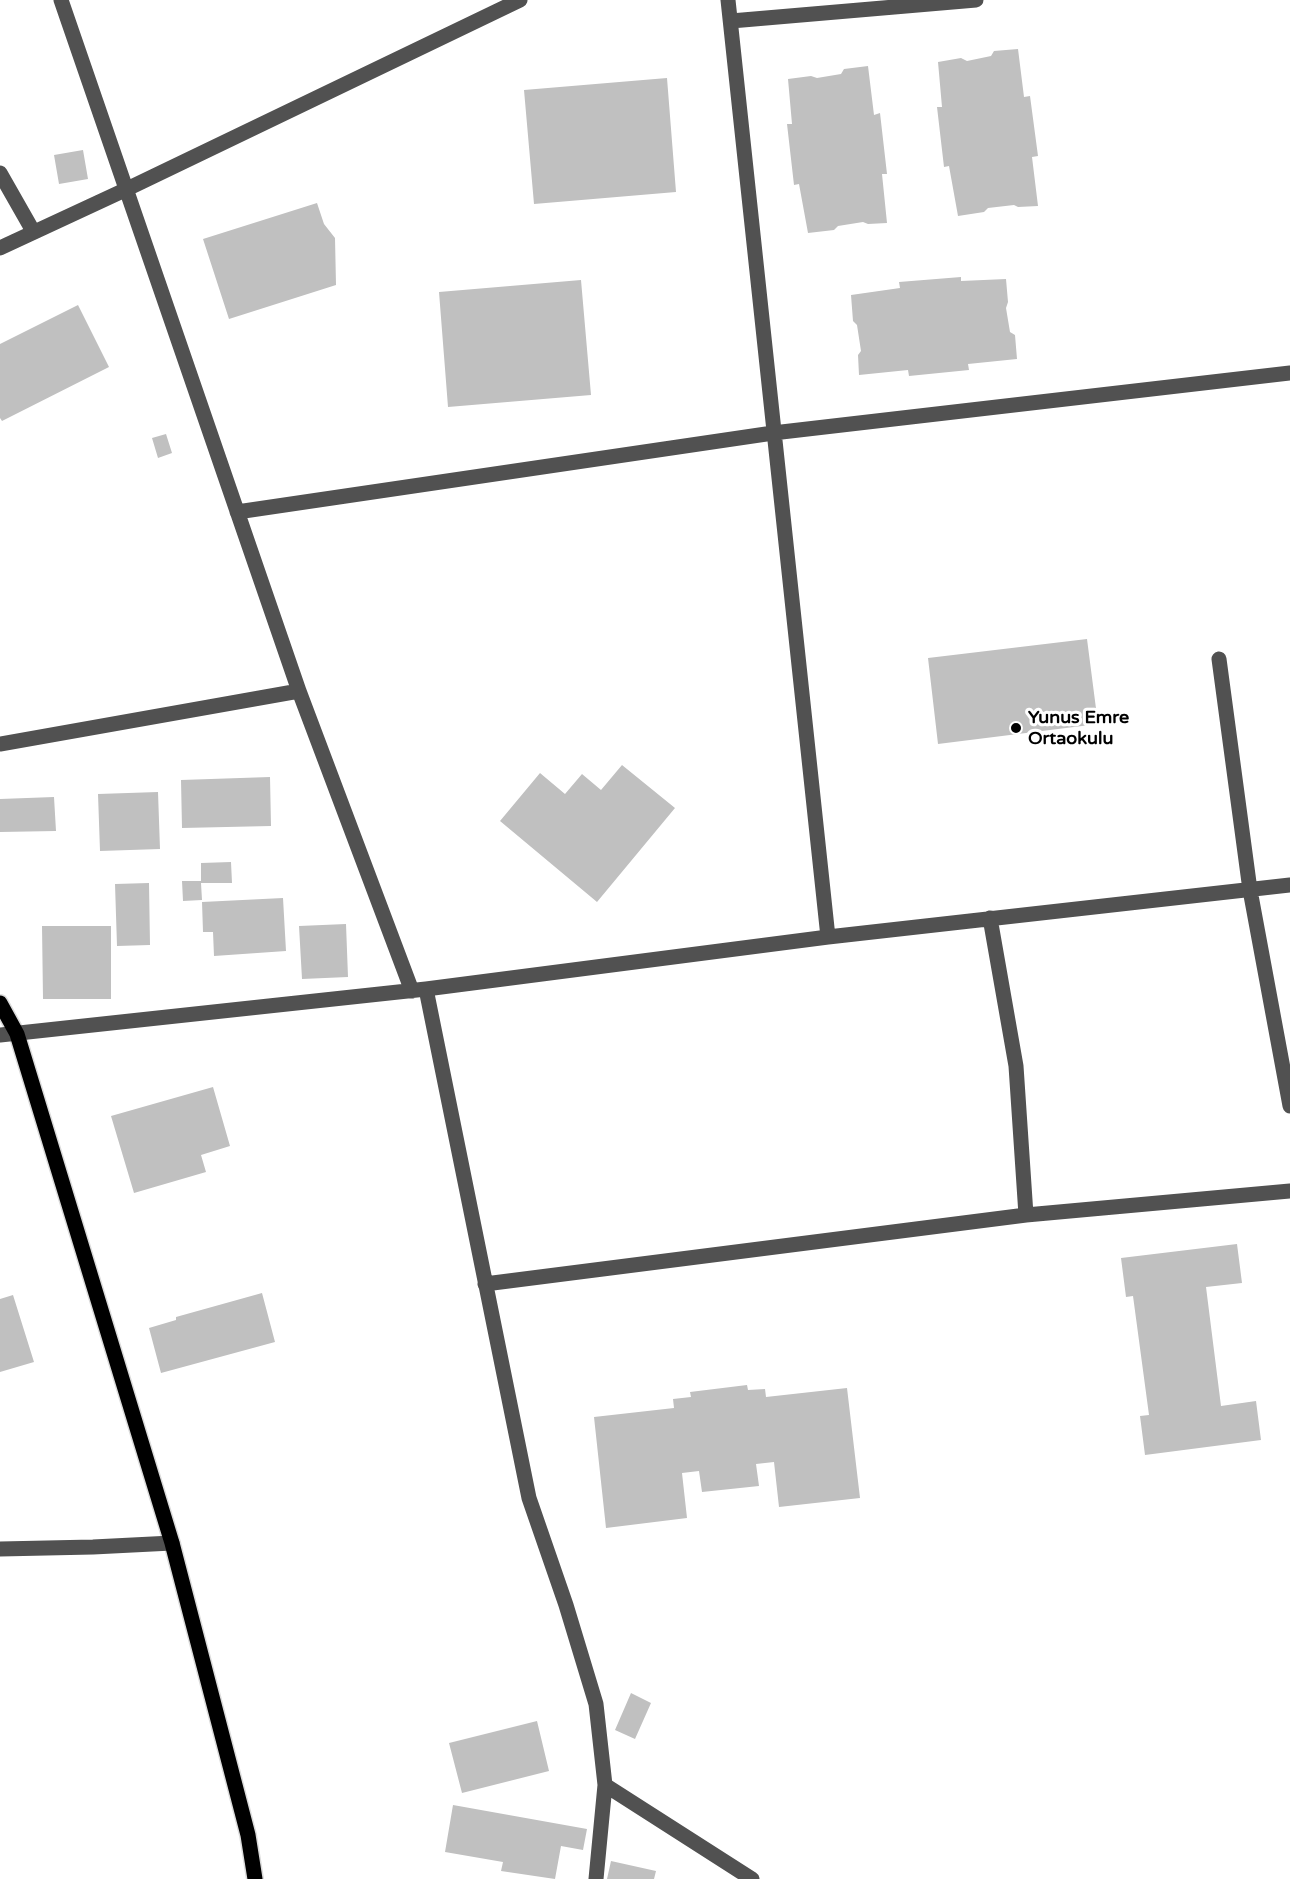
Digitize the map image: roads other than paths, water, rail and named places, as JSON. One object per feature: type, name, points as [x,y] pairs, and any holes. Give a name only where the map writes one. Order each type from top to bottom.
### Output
[{"type":"main road","points":[[0,1003],[17,1034],[172,1543],[249,1835],[255,1879]]},
{"type":"street","points":[[61,0],[299,691],[419,990],[485,1284],[529,1498],[567,1605],[596,1704],[605,1785],[597,1879]]},
{"type":"street","points":[[0,248],[520,0]]},
{"type":"street","points":[[728,0],[828,937]]},
{"type":"street","points":[[731,21],[976,0]]},
{"type":"street","points":[[0,173],[33,231]]},
{"type":"street","points":[[237,512],[773,433],[1290,373]]},
{"type":"street","points":[[1219,659],[1250,890],[1290,1106]]},
{"type":"street","points":[[0,744],[299,691]]},
{"type":"street","points":[[0,1035],[419,990],[828,937],[1290,885]]},
{"type":"street","points":[[990,918],[1016,1066],[1026,1215]]},
{"type":"street","points":[[485,1284],[1026,1215],[1290,1191]]},
{"type":"street","points":[[0,1549],[172,1543]]},
{"type":"street","points":[[605,1785],[752,1879]]},
{"type":"place","name":"Yunus Emre Ortaokulu","points":[[1016,728]]}]
